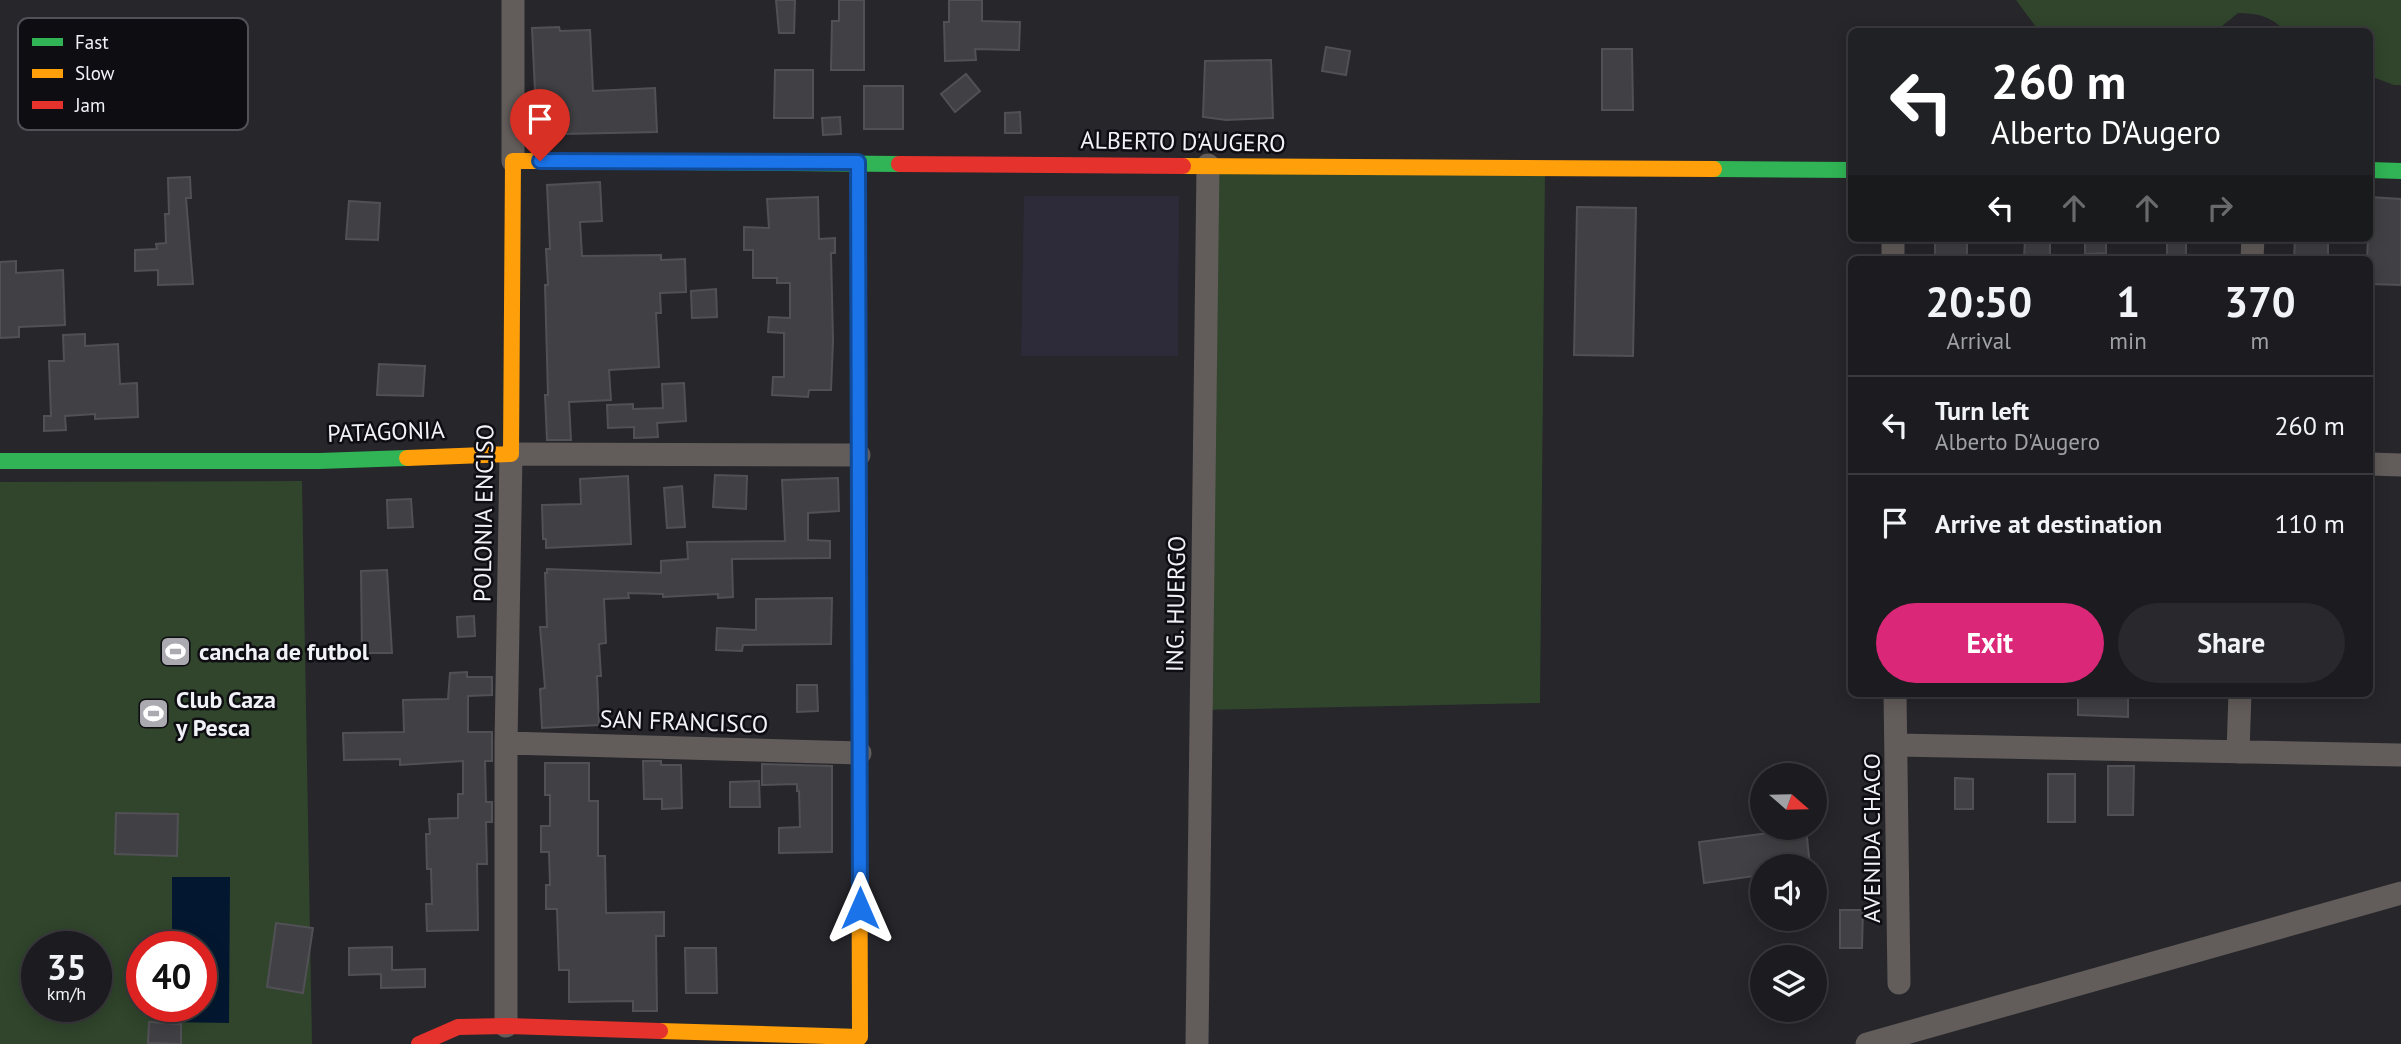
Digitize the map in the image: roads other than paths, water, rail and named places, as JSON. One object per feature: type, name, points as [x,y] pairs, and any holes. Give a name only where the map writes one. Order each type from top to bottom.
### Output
[{"type":"main road","name":"ALBERTO D'AUGERO","points":[[513,161],[1848,170]]},
{"type":"main road","name":"POLONIA ENCISO","points":[[511,454],[513,161]]},
{"type":"main road","points":[[419,1044],[458,1027],[506,1026],[860,1037],[858,162]]},
{"type":"main road","points":[[2373,170],[2401,170]]},
{"type":"main road","name":"PATAGONIA","points":[[0,461],[319,461],[511,454]]},
{"type":"street","name":"POLONIA ENCISO","points":[[513,0],[513,161]]},
{"type":"street","name":"ING. HUERGO","points":[[1197,1044],[1208,166]]},
{"type":"street","name":"POLONIA ENCISO","points":[[506,1026],[506,743],[511,454]]},
{"type":"street","name":"PATAGONIA","points":[[511,454],[859,455]]},
{"type":"street","points":[[2373,464],[2401,465]]},
{"type":"street","name":"AVENIDA CHACO","points":[[1895,697],[1899,983]]},
{"type":"street","points":[[2238,752],[2240,697]]},
{"type":"street","name":"SAN FRANCISCO","points":[[506,743],[860,753]]},
{"type":"street","points":[[1897,745],[2401,755]]},
{"type":"street","points":[[1867,1044],[2401,893]]},
{"type":"water","points":[[172,877],[230,877],[229,1023],[171,1022],[217,1022],[217,931],[172,931]]},
{"type":"place","name":"cancha de futbol","points":[[176,652]]},
{"type":"place","name":"Club Caza y Pesca","points":[[153,714]]}]
